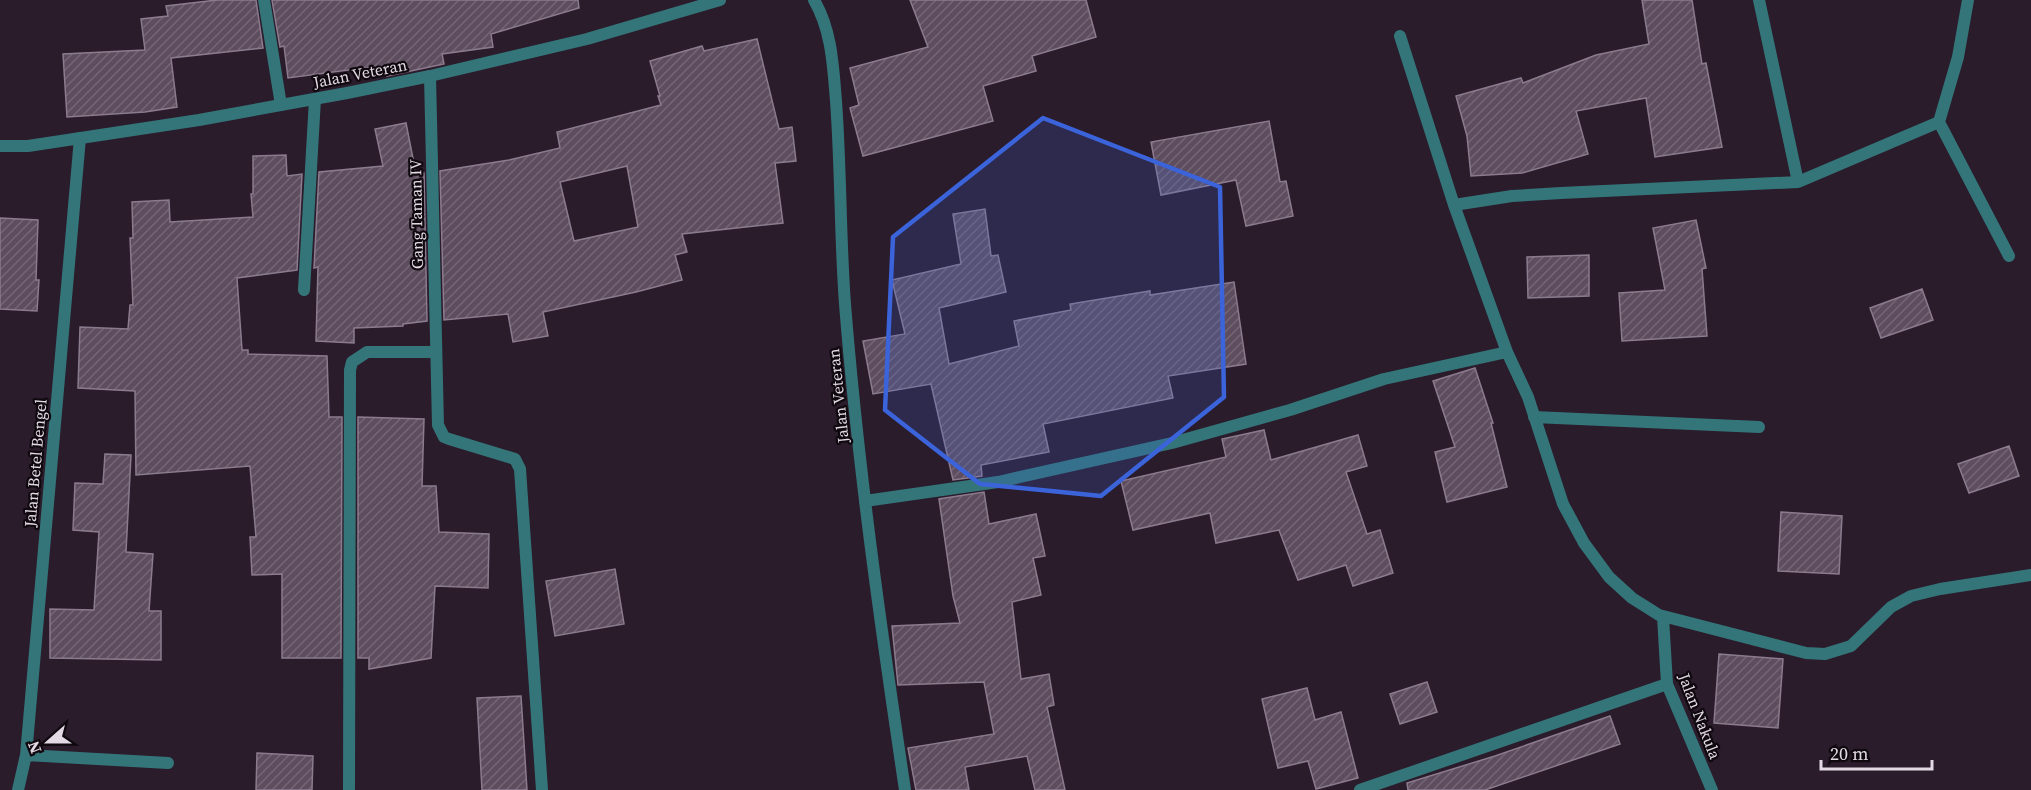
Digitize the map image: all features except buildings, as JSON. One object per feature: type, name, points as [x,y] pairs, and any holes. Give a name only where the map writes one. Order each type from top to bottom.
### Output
[{"type":"street","points":[[264,0],[281,105]]},
{"type":"street","name":"Jalan Veteran","points":[[0,146],[28,146],[80,138],[315,99],[430,76],[587,39],[720,0]]},
{"type":"street","name":"Jalan Veteran","points":[[814,0],[823,14],[832,51],[840,170],[845,303],[876,596],[905,790]]},
{"type":"street","points":[[1759,0],[1798,182]]},
{"type":"street","points":[[1968,0],[1958,57],[1939,122],[2009,256]]},
{"type":"street","points":[[1400,36],[1454,205],[1507,352],[1528,397],[1563,504],[1584,543],[1609,577],[1632,598],[1663,617],[1806,653],[1825,654],[1851,646],[1891,607],[1911,596],[1940,589],[2031,575]]},
{"type":"street","name":"Gang Taman IV","points":[[430,76],[437,420],[440,432],[449,439],[515,459],[520,469],[542,790]]},
{"type":"street","points":[[304,290],[315,99]]},
{"type":"street","points":[[1454,205],[1512,196],[1561,192],[1798,182],[1939,122]]},
{"type":"street","name":"Jalan Betel Bengel","points":[[18,790],[26,755],[80,138]]},
{"type":"street","points":[[349,790],[350,370],[352,362],[367,352],[436,352]]},
{"type":"street","points":[[865,501],[998,482],[1172,443],[1290,410],[1384,379],[1507,352]]},
{"type":"street","points":[[1534,417],[1759,427]]},
{"type":"street","name":"Jalan Nakula","points":[[1663,617],[1667,684],[1712,790]]},
{"type":"street","points":[[1360,790],[1667,684]]},
{"type":"street","points":[[26,755],[168,763]]},
{"type":"highlighted area","points":[[1043,118],[1220,187],[1224,397],[1101,496],[980,484],[885,410],[893,237]]}]
